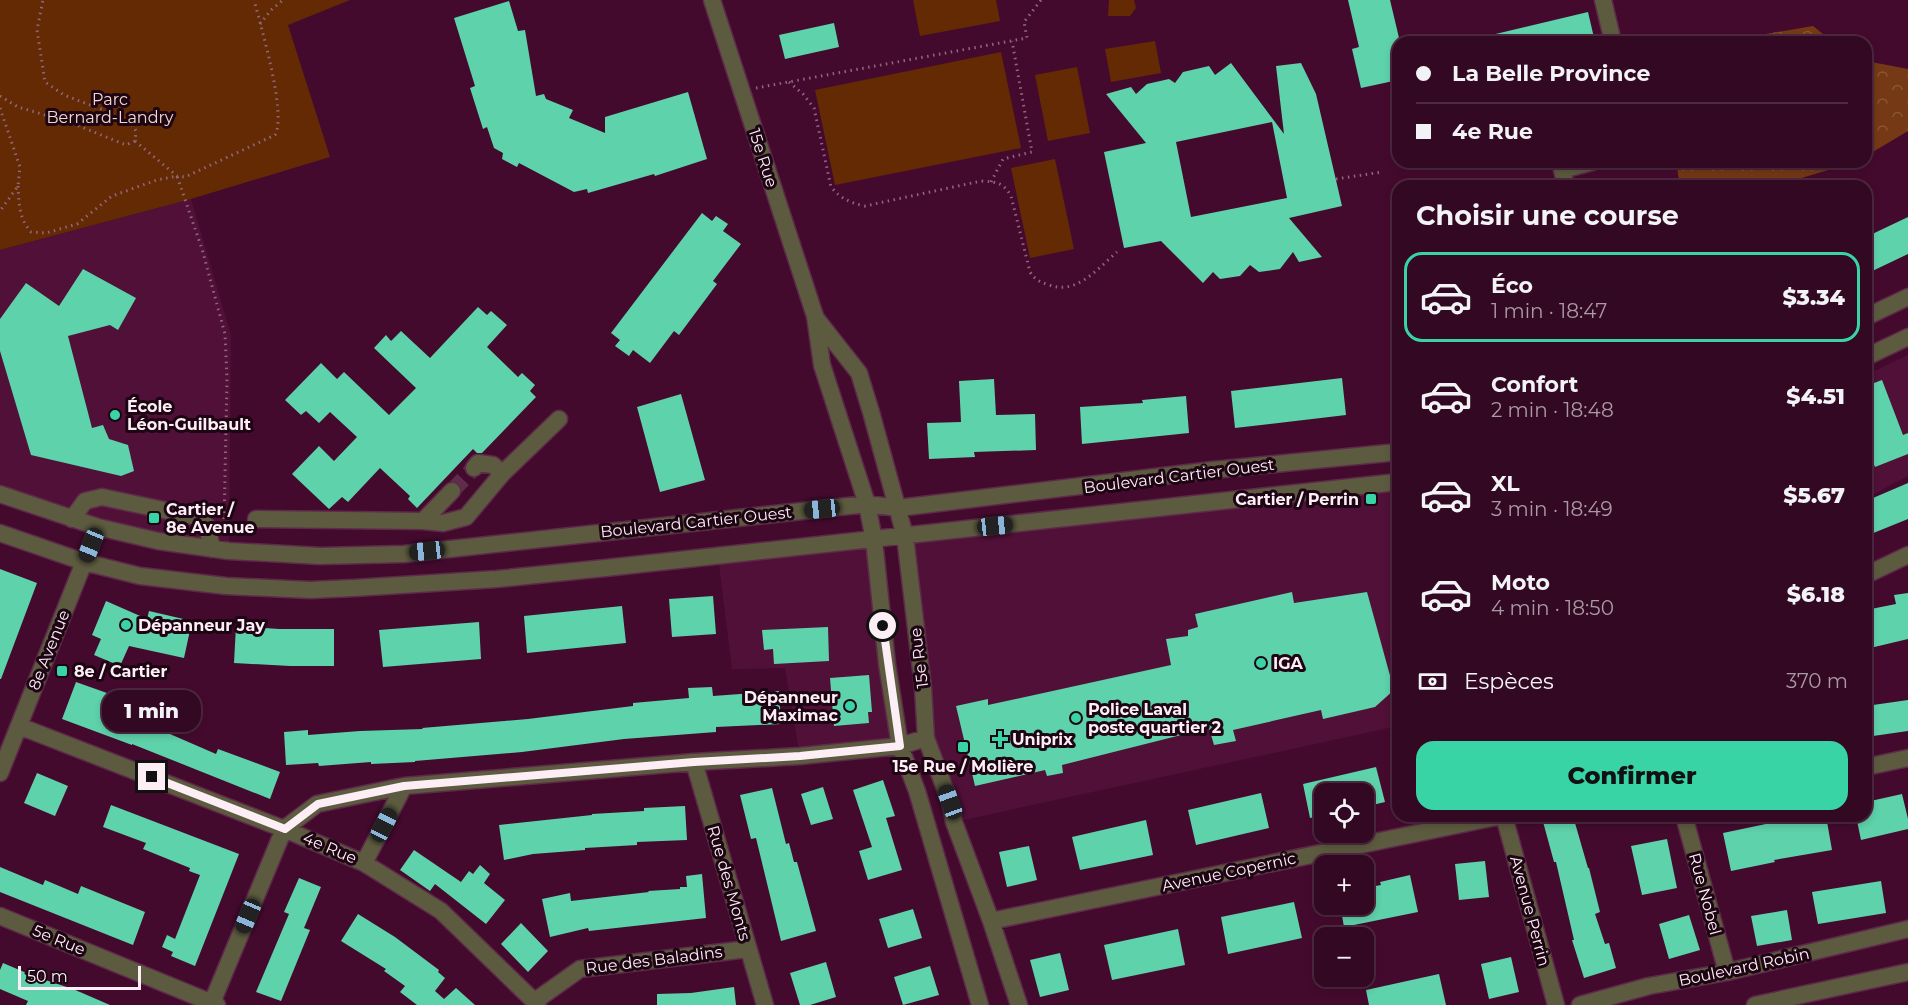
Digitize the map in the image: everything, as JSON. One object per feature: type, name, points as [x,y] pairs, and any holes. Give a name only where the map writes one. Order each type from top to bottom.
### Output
[{"type":"street","name":"15e Rue","points":[[712,0],[815,316],[822,365],[867,504],[874,540],[887,664],[900,746],[917,791],[980,1005]]},
{"type":"street","points":[[1603,0],[1612,36]]},
{"type":"street","points":[[1564,180],[1562,170],[1570,168]]},
{"type":"street","points":[[1872,314],[1908,297]]},
{"type":"street","name":"15e Rue","points":[[815,316],[859,373],[905,536],[923,687],[926,738],[1019,1005]]},
{"type":"street","points":[[1872,354],[1908,337]]},
{"type":"street","points":[[256,519],[443,523],[466,517],[502,474],[558,419]]},
{"type":"street","name":"Boulevard Cartier Ouest","points":[[0,494],[98,528],[158,541],[218,550],[321,556],[404,554],[867,504],[898,508],[1213,470],[1392,454]]},
{"type":"street","points":[[474,468],[478,463],[493,465],[502,474]]},
{"type":"street","name":"Boulevard Cartier Ouest","points":[[0,533],[84,562],[140,576],[226,586],[310,590],[497,579],[1392,483]]},
{"type":"street","points":[[423,521],[452,490]]},
{"type":"street","points":[[72,519],[85,501],[102,496],[197,517],[207,526],[218,550]]},
{"type":"street","name":"8e Avenue","points":[[0,773],[98,528]]},
{"type":"street","points":[[1872,572],[1908,555]]},
{"type":"street","name":"4e Rue","points":[[19,726],[285,829],[364,863],[441,911],[537,1003]]},
{"type":"street","points":[[213,1004],[285,829],[318,804],[404,786],[694,762],[800,756],[900,746],[926,738]]},
{"type":"street","points":[[1872,767],[1908,758]]},
{"type":"street","name":"Rue des Monts","points":[[694,762],[765,1005]]},
{"type":"street","points":[[364,863],[404,786]]},
{"type":"street","name":"Avenue Copernic","points":[[991,921],[1473,822]]},
{"type":"street","name":"Avenue Perrin","points":[[1504,822],[1556,1005]]},
{"type":"street","name":"Rue Nobel","points":[[1686,822],[1727,972]]},
{"type":"street","name":"5e Rue","points":[[0,916],[213,1004]]},
{"type":"street","name":"Boulevard Robin","points":[[1580,1005],[1649,986],[1727,972],[1908,929]]},
{"type":"street","name":"Rue des Baladins","points":[[537,1003],[580,969],[748,949]]},
{"type":"street","points":[[1755,1005],[1908,972]]},
{"type":"path","points":[[43,0],[37,30],[45,82],[64,95],[129,120],[136,130],[135,141]]},
{"type":"path","points":[[0,108],[20,167],[18,186],[22,221],[31,232],[46,233],[77,224],[112,196],[157,180],[177,176],[185,177],[275,135],[279,128],[279,106],[254,0]]},
{"type":"path","points":[[260,24],[271,10],[284,0]]},
{"type":"path","points":[[741,91],[1027,38],[1024,22],[1041,0]]},
{"type":"path","points":[[991,182],[1003,159],[1032,152],[1012,40]]},
{"type":"path","points":[[789,82],[814,108],[831,187],[839,196],[851,203],[865,206],[981,181],[1005,186],[1011,196],[1030,272],[1036,280],[1060,289],[1081,283],[1117,252]]},
{"type":"path","points":[[0,96],[18,107],[69,122],[126,145],[135,141]]},
{"type":"path","points":[[135,141],[177,176],[225,334],[227,379],[218,550]]},
{"type":"path","points":[[1336,179],[1382,172]]},
{"type":"path","points":[[0,211],[18,186]]},
{"type":"shaded area","name":"École Léon-Guilbault","points":[[191,199],[231,335],[229,551],[0,494],[0,250]]},
{"type":"shaded area","points":[[1908,355],[1908,476],[1872,495],[1872,372]]},
{"type":"shaded area","points":[[1392,483],[1392,727],[954,822],[926,738],[905,536]]},
{"type":"shaded area","points":[[874,540],[900,746],[800,756],[785,668],[732,669],[718,556]]},
{"type":"green space","name":"Parc Bernard-Landry","points":[[0,0],[350,0],[288,25],[330,157],[191,199],[0,250]]},
{"type":"green space","points":[[913,0],[996,0],[1000,21],[920,36]]},
{"type":"green space","points":[[1109,0],[1134,0],[1136,8],[1130,16],[1108,16]]},
{"type":"green space","points":[[1813,26],[1826,36],[1754,36]]},
{"type":"green space","points":[[1155,41],[1161,73],[1111,82],[1105,49]]},
{"type":"green space","points":[[1001,52],[1021,148],[835,185],[815,90]]},
{"type":"green space","points":[[1872,62],[1908,69],[1908,131],[1872,152]]},
{"type":"green space","points":[[1077,67],[1090,133],[1048,141],[1035,75]]},
{"type":"green space","points":[[1055,159],[1074,249],[1030,258],[1011,168]]},
{"type":"green space","points":[[1677,168],[1835,168],[1795,180],[1679,180]]},
{"type":"building","points":[[1348,0],[1390,0],[1399,36],[1392,36],[1392,81],[1361,88],[1352,49],[1359,47]]},
{"type":"building","points":[[509,1],[518,31],[525,30],[536,96],[544,94],[546,99],[573,110],[569,118],[605,133],[605,117],[688,92],[707,159],[655,176],[654,174],[588,193],[587,189],[574,192],[519,163],[517,167],[502,159],[503,153],[494,148],[487,127],[483,129],[470,88],[475,86],[454,18]]},
{"type":"building","points":[[1588,12],[1594,36],[1487,36]]},
{"type":"building","points":[[834,23],[839,47],[785,59],[779,35]]},
{"type":"building","points":[[1231,63],[1284,134],[1276,66],[1301,63],[1316,94],[1342,206],[1289,218],[1322,257],[1299,262],[1293,252],[1280,269],[1259,272],[1250,265],[1240,276],[1220,279],[1213,272],[1203,283],[1161,241],[1124,248],[1104,152],[1146,143],[1106,94],[1131,87],[1136,94],[1147,84],[1169,79],[1175,83],[1183,72],[1209,66],[1215,75]],"holes":[[[1272,122],[1287,198],[1191,217],[1176,142]]]},
{"type":"building","points":[[702,213],[712,221],[716,216],[728,224],[723,231],[741,244],[713,281],[717,284],[679,335],[674,331],[650,363],[633,350],[629,356],[615,346],[620,340],[611,333]]},
{"type":"building","points":[[1908,217],[1908,254],[1872,271],[1872,234]]},
{"type":"building","points":[[83,269],[136,298],[118,330],[110,325],[68,336],[92,428],[103,425],[109,439],[128,445],[134,471],[121,476],[31,455],[0,351],[0,319],[26,283],[59,306]]},
{"type":"building","points":[[478,307],[487,315],[491,311],[507,325],[487,347],[518,377],[522,373],[535,385],[530,391],[536,397],[482,453],[477,453],[473,449],[417,508],[408,499],[410,496],[380,468],[348,502],[342,497],[329,509],[292,474],[319,446],[334,461],[357,437],[330,412],[319,423],[306,411],[301,415],[285,400],[321,363],[337,379],[344,372],[389,415],[416,388],[374,348],[386,335],[391,341],[401,331],[430,358]]},
{"type":"building","points":[[1342,378],[1346,415],[1235,428],[1231,391]]},
{"type":"building","points":[[994,379],[996,415],[1035,414],[1036,450],[974,452],[975,457],[929,459],[927,423],[961,422],[959,381]]},
{"type":"building","points":[[1882,380],[1903,435],[1908,433],[1908,454],[1875,467],[1872,460],[1872,384]]},
{"type":"building","points":[[681,394],[705,480],[660,492],[637,407]]},
{"type":"building","points":[[1186,396],[1189,433],[1082,444],[1080,407],[1143,403],[1142,400]]},
{"type":"building","points":[[1908,483],[1908,519],[1872,534],[1872,498]]},
{"type":"building","points":[[0,569],[37,583],[1,679],[0,679]]},
{"type":"building","points":[[1292,592],[1294,603],[1367,592],[1392,683],[1392,692],[1375,707],[1323,719],[1321,710],[1233,730],[1236,741],[1214,745],[1209,728],[1062,765],[1063,773],[1047,776],[1045,770],[975,786],[956,706],[988,699],[988,705],[1171,665],[1166,639],[1188,636],[1188,630],[1198,627],[1195,614]]},
{"type":"building","points":[[1908,593],[1908,639],[1872,648],[1872,609],[1896,604],[1894,595]]},
{"type":"building","points":[[713,596],[716,634],[672,637],[669,599]]},
{"type":"building","points":[[106,601],[147,619],[149,611],[192,621],[184,658],[129,646],[120,666],[94,655],[101,639],[92,635]]},
{"type":"building","points":[[622,606],[626,643],[527,653],[524,616]]},
{"type":"building","points":[[479,622],[481,659],[383,667],[379,630]]},
{"type":"building","points":[[236,626],[334,629],[334,666],[234,663]]},
{"type":"building","points":[[828,627],[829,661],[774,664],[773,649],[764,650],[762,630]]},
{"type":"building","points":[[869,675],[872,712],[868,712],[869,723],[834,726],[830,678]]},
{"type":"building","points":[[76,682],[107,693],[102,707],[147,724],[152,712],[162,716],[164,712],[176,717],[170,734],[216,754],[218,749],[280,772],[270,799],[62,719]]},
{"type":"building","points":[[712,687],[713,696],[779,691],[781,724],[716,727],[716,732],[624,739],[415,762],[286,765],[284,732],[308,730],[308,735],[423,729],[528,719],[633,706],[633,703],[689,698],[688,688]]},
{"type":"building","points":[[1908,700],[1908,731],[1872,736],[1872,705]]},
{"type":"building","points":[[1376,767],[1385,802],[1374,805],[1374,783],[1314,783],[1314,817],[1310,818],[1303,784]]},
{"type":"building","points":[[37,773],[68,786],[55,816],[24,803]]},
{"type":"building","points":[[883,780],[895,816],[886,818],[902,870],[868,880],[859,851],[872,847],[853,790]]},
{"type":"building","points":[[823,787],[833,819],[811,825],[801,794]]},
{"type":"building","points":[[772,788],[786,844],[789,843],[794,862],[797,862],[816,931],[781,941],[756,838],[751,839],[740,795]]},
{"type":"building","points":[[1261,793],[1269,828],[1196,845],[1188,810]]},
{"type":"building","points":[[1902,794],[1908,829],[1861,840],[1857,822],[1872,822],[1872,801]]},
{"type":"building","points":[[111,805],[239,854],[195,966],[171,956],[173,952],[162,947],[167,935],[175,939],[200,875],[189,871],[190,868],[143,849],[146,843],[103,827]]},
{"type":"building","points":[[685,806],[687,840],[637,842],[637,845],[585,848],[585,850],[533,854],[504,860],[499,825],[592,814],[644,811],[644,808]]},
{"type":"building","points":[[1146,820],[1153,855],[1080,870],[1072,837]]},
{"type":"building","points":[[1543,822],[1575,822],[1600,912],[1595,914],[1605,944],[1609,943],[1616,968],[1584,978],[1572,940],[1574,940],[1556,862],[1554,862]]},
{"type":"building","points":[[1775,822],[1827,822],[1832,850],[1774,860],[1775,862],[1731,871],[1723,833]]},
{"type":"building","points":[[1667,839],[1677,888],[1642,895],[1631,846]]},
{"type":"building","points":[[1029,846],[1037,880],[1007,887],[999,852]]},
{"type":"building","points":[[414,850],[461,882],[469,871],[473,874],[480,865],[490,874],[484,883],[505,900],[486,924],[435,884],[430,891],[400,870]]},
{"type":"building","points":[[1485,861],[1489,897],[1459,900],[1455,864]]},
{"type":"building","points":[[0,867],[43,885],[45,880],[78,894],[81,886],[145,912],[133,945],[0,892]]},
{"type":"building","points":[[702,874],[706,918],[589,931],[588,928],[550,937],[542,899],[570,893],[571,901],[680,889],[680,887],[687,887],[686,876]]},
{"type":"building","points":[[1410,875],[1418,912],[1344,927],[1342,915],[1374,915],[1374,886],[1381,885],[1380,882]]},
{"type":"building","points":[[299,878],[321,887],[304,928],[310,930],[281,1001],[256,992],[289,914],[284,912]]},
{"type":"building","points":[[1881,881],[1886,913],[1818,924],[1812,892]]},
{"type":"building","points":[[1294,902],[1302,938],[1228,954],[1221,917]]},
{"type":"building","points":[[913,909],[922,938],[888,948],[879,919]]},
{"type":"building","points":[[1787,910],[1792,940],[1757,946],[1751,916]]},
{"type":"building","points":[[358,914],[395,937],[439,970],[438,972],[445,978],[435,991],[444,999],[456,988],[475,1005],[417,1005],[400,992],[405,986],[384,971],[386,969],[341,941]]},
{"type":"building","points":[[1689,915],[1700,950],[1669,959],[1659,924]]},
{"type":"building","points":[[521,923],[548,951],[528,972],[501,944]]},
{"type":"building","points":[[1178,929],[1185,965],[1112,980],[1104,945]]},
{"type":"building","points":[[1060,953],[1069,990],[1040,997],[1030,960]]},
{"type":"building","points":[[1511,957],[1519,992],[1489,999],[1481,964]]},
{"type":"building","points":[[826,962],[836,997],[810,1005],[800,1005],[790,973]]},
{"type":"building","points":[[3,963],[110,1005],[26,1005],[28,1001],[0,989],[0,970]]},
{"type":"building","points":[[930,966],[939,995],[903,1005],[894,977]]},
{"type":"building","points":[[1439,974],[1446,1005],[1369,1005],[1366,990]]},
{"type":"building","points":[[734,987],[736,1005],[657,1005],[657,994],[691,993]]},
{"type":"tunnel","points":[[452,491],[474,468]]},
{"type":"place","name":"École Léon-Guilbault","points":[[115,415]]},
{"type":"place","name":"Cartier / Perrin","points":[[1371,499]]},
{"type":"place","name":"Cartier / 8e Avenue","points":[[154,518]]},
{"type":"place","name":"Dépanneur Jay","points":[[126,625]]},
{"type":"place","name":"IGA","points":[[1261,663]]},
{"type":"place","name":"8e / Cartier","points":[[62,671]]},
{"type":"place","name":"Dépanneur Maximac","points":[[850,706]]},
{"type":"place","name":"Police Laval poste quartier 2","points":[[1076,718]]},
{"type":"place","name":"Uniprix","points":[[1000,739]]},
{"type":"place","name":"15e Rue / Molière","points":[[963,747]]},
{"type":"route","points":[[152,777],[285,829],[318,804],[404,786],[694,762],[800,756],[900,746],[883,626]]}]
